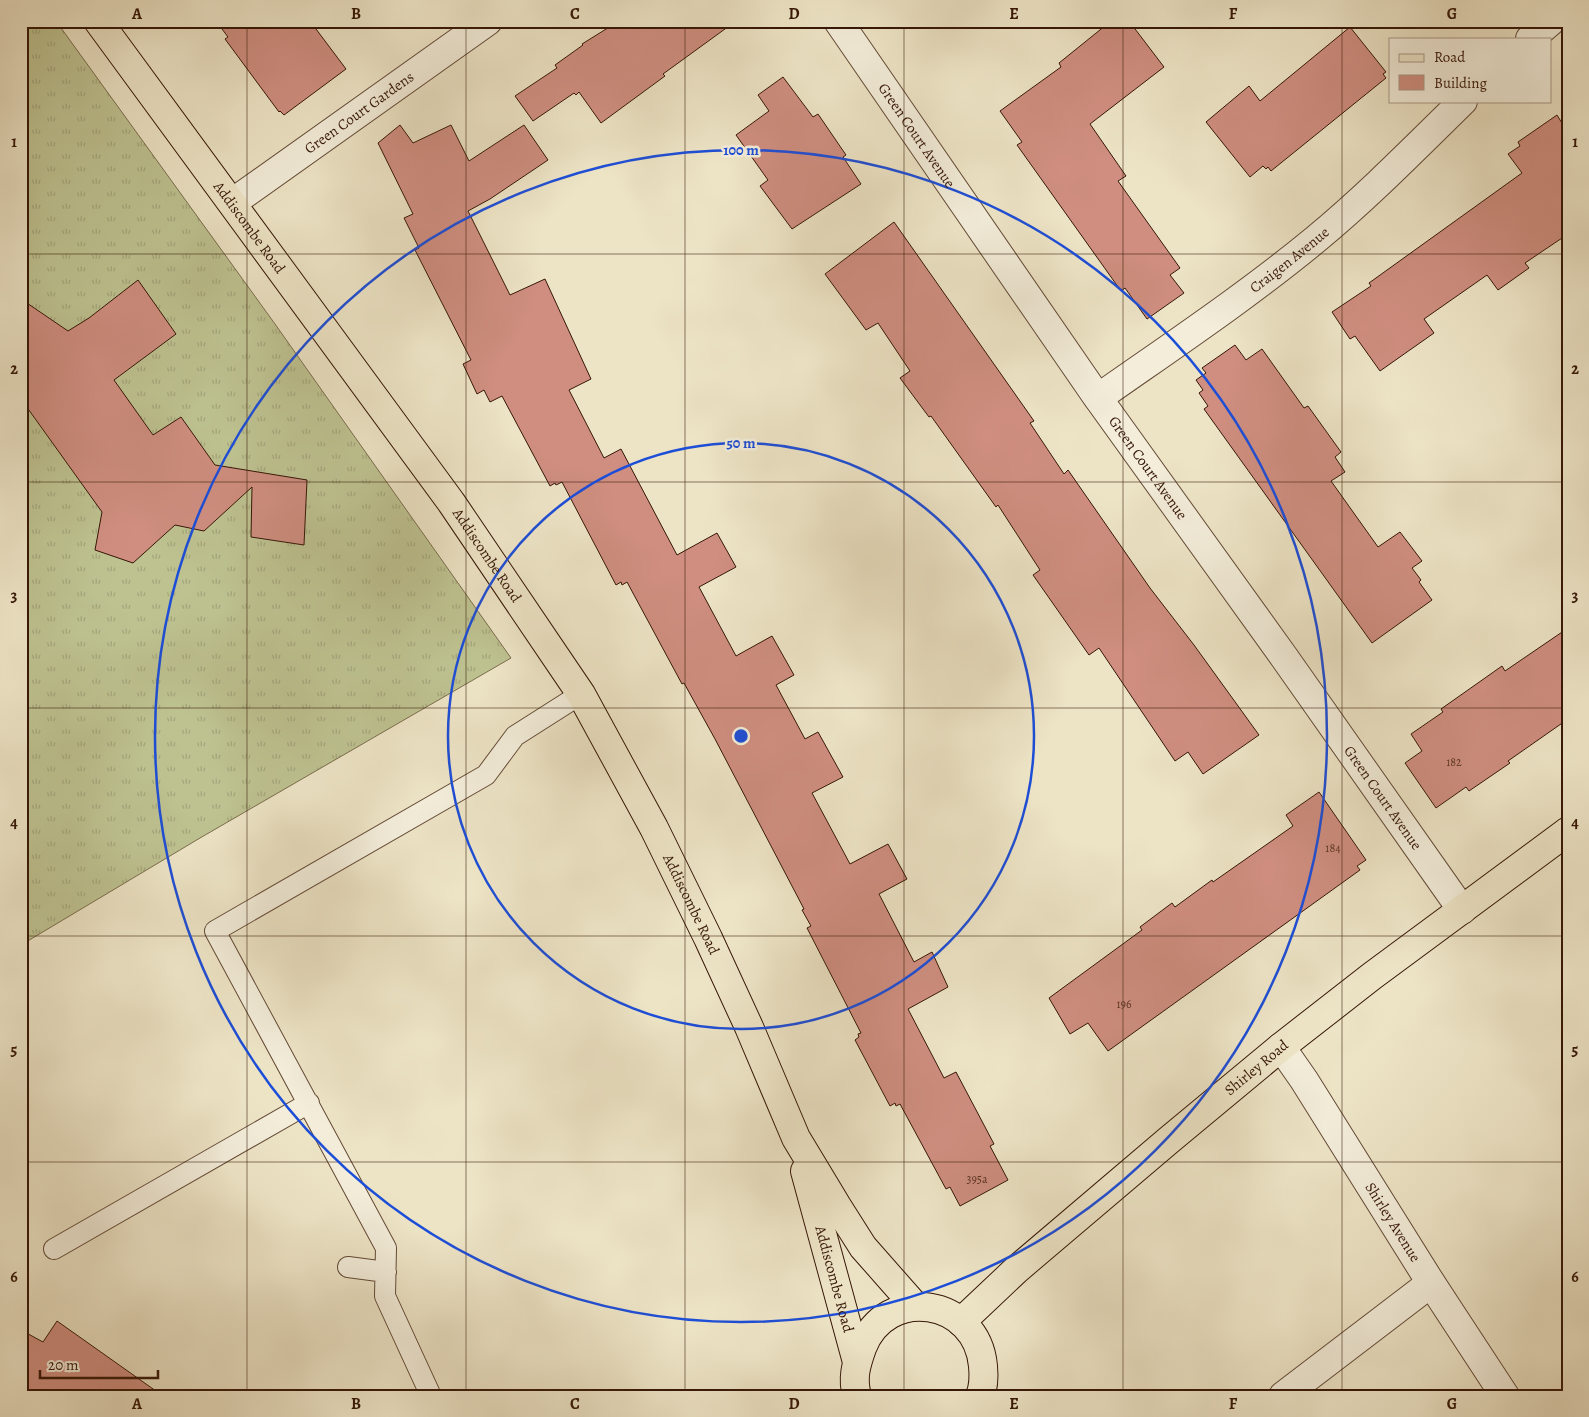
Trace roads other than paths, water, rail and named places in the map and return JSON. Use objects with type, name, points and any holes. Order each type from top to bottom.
[{"type":"main road","name":"Addiscombe Road","points":[[98,21],[451,502],[581,694],[654,828],[704,930],[749,1027],[796,1138],[836,1206],[864,1247],[915,1306]]},
{"type":"main road","name":"Shirley Road","points":[[961,1322],[1016,1270],[1280,1047],[1372,976],[1568,831]]},
{"type":"main road","name":"Addiscombe Road","points":[[796,1138],[857,1362]]},
{"type":"main road","points":[[857,1396],[854,1376],[866,1336],[882,1320],[898,1311],[915,1306],[929,1306],[944,1310],[961,1322],[974,1336],[982,1353],[984,1376],[980,1396]]},
{"type":"street","name":"Green Court Gardens","points":[[232,204],[488,21]]},
{"type":"street","name":"Green Court Avenue","points":[[838,21],[1098,398],[1295,672],[1462,910]]},
{"type":"street","points":[[1531,38],[1551,21]]},
{"type":"street","name":"Craigen Avenue","points":[[1098,398],[1275,272],[1314,241],[1362,199],[1462,102]]},
{"type":"street","name":"Shirley Avenue","points":[[1280,1047],[1304,1080],[1431,1284],[1504,1396]]},
{"type":"street","points":[[1283,1396],[1431,1284]]},
{"type":"lane","points":[[431,1396],[385,1296],[386,1248],[215,930],[486,775],[515,736],[581,694]]},
{"type":"lane","points":[[54,1249],[309,1103]]},
{"type":"lane","points":[[348,1267],[386,1272]]}]
